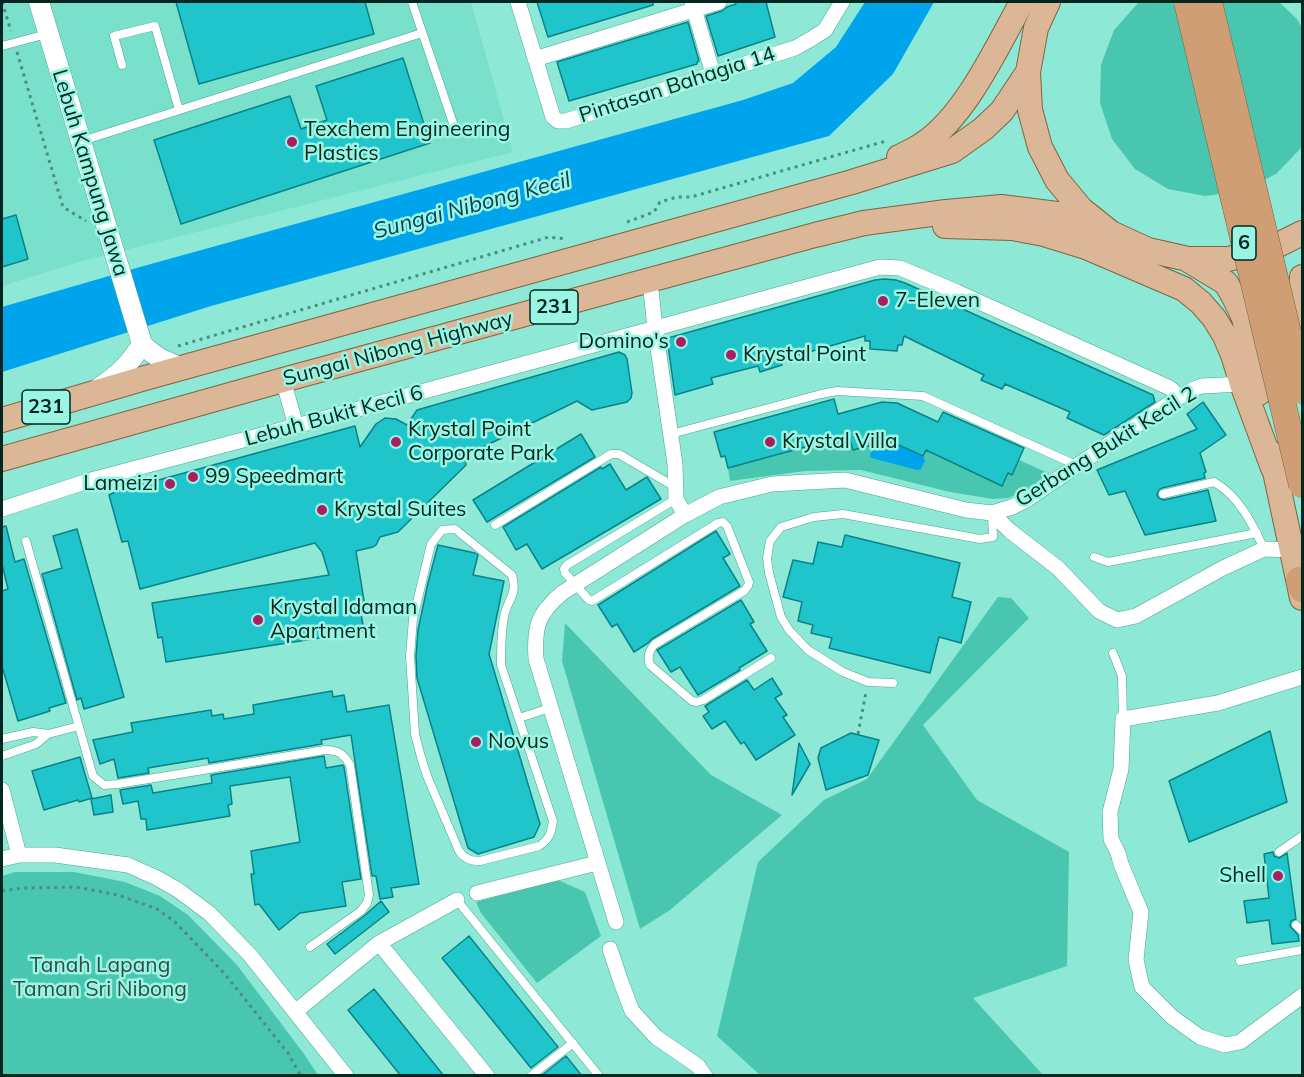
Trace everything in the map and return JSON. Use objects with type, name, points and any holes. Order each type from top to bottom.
[{"type":"highway","name":"6","points":[[1186,2],[1302,485]]},
{"type":"highway","name":"6","points":[[1209,2],[1302,391]]},
{"type":"main road","points":[[852,182],[924,144],[944,127],[960,109],[1022,2]]},
{"type":"main road","name":"6","points":[[1048,2],[1036,28],[1028,72],[1030,110],[1040,147],[1057,180],[1082,209],[1111,233],[1148,250],[1188,259],[1228,259],[1268,250],[1302,233]]},
{"type":"main road","name":"Sungai Nibong Highway","points":[[2,420],[852,182],[952,151],[984,129],[1002,111],[1028,72]]},
{"type":"main road","name":"Sungai Nibong Highway","points":[[2,459],[282,380],[864,223],[1001,207],[1057,214],[1111,233]]},
{"type":"main road","points":[[864,223],[1012,228],[1044,234],[1075,243],[1184,290],[1201,303],[1225,336],[1274,468]]},
{"type":"main road","name":"6","points":[[1188,259],[1226,283],[1244,318],[1301,589]]},
{"type":"main road","points":[[1302,277],[1299,309],[1302,337]]},
{"type":"street","name":"Lebuh Kampung Jawa","points":[[39,2],[141,339]]},
{"type":"street","points":[[519,2],[535,58],[693,5],[719,2]]},
{"type":"street","name":"Pintasan Bahagia 14","points":[[535,58],[553,117],[558,121],[566,121],[795,48],[825,30],[842,2]]},
{"type":"street","points":[[693,5],[713,74]]},
{"type":"street","name":"Lebuh Bukit Kecil 6","points":[[2,509],[91,480],[880,267],[900,268],[957,292],[1170,388],[1179,397]]},
{"type":"street","points":[[650,281],[661,327],[670,434],[676,471],[676,493],[685,515]]},
{"type":"street","points":[[91,394],[118,375],[130,362],[141,339],[152,354],[167,363],[184,368]]},
{"type":"street","points":[[282,380],[296,426]]},
{"type":"street","name":"Gerbang Bukit Kecil 2","points":[[616,922],[536,659],[535,639],[541,616],[548,604],[685,515],[719,497],[772,484],[845,480],[966,510],[992,513],[1026,500],[1179,397],[1196,388],[1242,384]]},
{"type":"street","points":[[992,513],[1010,531],[1058,568],[1099,610],[1117,620],[1136,616],[1223,568],[1264,549],[1292,550]]},
{"type":"street","points":[[1302,677],[1218,703],[1123,719],[1121,769],[1110,812],[1111,839],[1141,912],[1136,960],[1142,987],[1172,1017],[1200,1037],[1226,1045],[1240,1042],[1302,996]]},
{"type":"street","points":[[2,790],[19,855]]},
{"type":"street","points":[[2,859],[19,855],[55,855],[128,865],[178,890],[209,913],[250,955],[346,1076]]},
{"type":"street","points":[[477,893],[597,863]]},
{"type":"street","points":[[295,1012],[379,943],[457,900]]},
{"type":"street","points":[[379,943],[487,1076]]},
{"type":"street","points":[[610,949],[632,1011],[656,1037],[698,1066],[705,1076]]},
{"type":"lane","points":[[412,2],[454,126]]},
{"type":"lane","points":[[122,65],[114,36],[155,26],[178,110]]},
{"type":"lane","points":[[2,46],[48,33]]},
{"type":"lane","points":[[81,141],[423,33]]},
{"type":"lane","points":[[670,434],[821,394],[837,392],[923,396],[1076,465]]},
{"type":"lane","points":[[495,525],[610,454],[619,454],[676,493],[567,565],[564,569],[565,573],[589,600],[594,600],[723,522],[728,525],[749,582],[748,586],[744,591],[655,644],[648,660],[650,665],[692,701],[697,702],[771,658]]},
{"type":"lane","points":[[1163,494],[1214,482],[1228,491],[1238,503],[1264,549]]},
{"type":"lane","points":[[893,683],[868,682],[843,672],[808,650],[789,630],[782,617],[769,573],[767,558],[770,541],[781,527],[814,517],[843,514],[980,539],[993,537],[992,513]]},
{"type":"lane","points":[[454,529],[512,575],[514,593],[505,613],[501,640],[501,665],[519,718],[553,821],[551,831],[546,841],[539,846],[472,861],[465,858],[459,851],[428,776],[415,734],[410,656],[413,619],[431,544],[442,530],[454,529]]},
{"type":"lane","points":[[1094,557],[1108,562],[1257,533]]},
{"type":"lane","points":[[26,541],[93,776],[104,785],[325,750],[340,752],[345,756],[350,765],[369,895],[361,910],[310,947]]},
{"type":"lane","points":[[1113,653],[1122,676],[1123,719]]},
{"type":"lane","points":[[519,718],[550,708]]},
{"type":"lane","points":[[2,739],[33,732],[48,734],[79,726]]},
{"type":"lane","points":[[2,756],[36,744],[48,734]]},
{"type":"lane","points":[[1279,852],[1302,836]]},
{"type":"lane","points":[[457,900],[599,1076]]},
{"type":"lane","points":[[1240,961],[1302,950]]},
{"type":"lane","points":[[531,1076],[573,1043]]},
{"type":"path","points":[[2,2],[63,207],[109,234]]},
{"type":"path","points":[[624,223],[654,212],[660,202],[677,197],[691,197],[891,140]]},
{"type":"path","points":[[171,348],[549,237],[573,240]]},
{"type":"path","points":[[858,734],[868,682]]},
{"type":"path","points":[[2,891],[23,888],[76,887],[118,895],[157,909],[175,922],[224,973],[288,1053],[301,1076]]},
{"type":"shaded area","points":[[2,2],[471,2],[513,152],[82,261],[2,286]]},
{"type":"green space","points":[[1139,2],[1279,2],[1297,19],[1302,28],[1302,144],[1276,174],[1242,191],[1205,196],[1168,189],[1135,169],[1112,139],[1100,103],[1101,65],[1114,30]]},
{"type":"green space","points":[[840,420],[846,438],[892,442],[923,456],[928,446],[934,454],[1002,485],[1008,473],[1012,474],[1019,460],[1050,474],[1018,494],[1008,498],[993,499],[950,492],[861,470],[805,471],[730,481],[728,468],[837,438]]},
{"type":"green space","points":[[998,597],[1011,598],[1029,618],[923,725],[977,800],[1069,852],[1067,966],[973,998],[1043,1075],[760,1075],[717,1036],[758,862],[824,800],[867,779]]},
{"type":"green space","points":[[565,623],[711,775],[782,815],[670,910],[640,929],[562,661]]},
{"type":"green space","name":"Tanah Lapang Taman Sri Nibong","points":[[15,872],[74,872],[125,882],[160,896],[188,915],[237,965],[318,1075],[2,1075],[2,876]]},
{"type":"green space","points":[[558,880],[585,892],[601,936],[537,983],[481,913],[476,902]]},
{"type":"water","name":"Sungai Nibong Kecil","points":[[865,2],[934,2],[893,74],[829,136],[211,306],[2,372],[2,307],[743,100],[793,83],[836,47]]},
{"type":"water","points":[[896,444],[923,456],[925,461],[921,469],[917,470],[870,457],[873,450],[888,448]]},
{"type":"building","name":"Texchem Engineering Plastics","points":[[176,2],[365,2],[374,34],[199,84]]},
{"type":"building","points":[[537,2],[653,2],[653,5],[548,37]]},
{"type":"building","points":[[735,2],[766,2],[775,37],[718,56],[706,16],[722,11],[736,4]]},
{"type":"building","points":[[688,22],[699,61],[697,64],[569,101],[557,62]]},
{"type":"building","name":"Texchem Engineering Plastics","points":[[403,58],[430,143],[181,224],[154,140],[290,96],[301,129],[327,120],[316,86]]},
{"type":"building","points":[[16,215],[28,259],[2,267],[2,219]]},
{"type":"building","name":"Krystal Point","points":[[885,279],[905,283],[1153,395],[1155,402],[1104,435],[1067,418],[1070,412],[1005,384],[1002,389],[981,380],[984,375],[904,336],[902,345],[898,345],[897,351],[870,349],[870,341],[865,341],[865,336],[781,360],[782,365],[760,372],[758,366],[711,378],[713,384],[675,395],[668,338]]},
{"type":"building","points":[[619,352],[627,359],[632,393],[627,402],[592,410],[577,401],[479,449],[464,453],[466,465],[398,532],[380,537],[373,547],[356,551],[365,607],[360,608],[364,631],[166,662],[162,637],[158,638],[152,603],[329,575],[322,552],[315,543],[140,589],[128,541],[122,542],[109,495],[355,426],[360,447],[376,424],[385,418],[396,419],[407,425],[417,410]]},
{"type":"building","name":"Krystal Villa","points":[[834,399],[838,414],[882,402],[897,403],[938,422],[943,412],[1024,448],[1012,475],[1008,473],[1002,486],[926,450],[923,456],[892,442],[883,442],[853,450],[849,437],[845,438],[845,436],[728,468],[725,456],[721,457],[714,432]]},
{"type":"building","points":[[1203,402],[1226,435],[1200,453],[1206,472],[1204,473],[1205,478],[1162,488],[1157,495],[1164,500],[1208,490],[1216,521],[1145,535],[1125,491],[1109,495],[1097,470],[1197,429],[1187,414]]},
{"type":"building","points":[[581,434],[595,457],[487,522],[473,500]]},
{"type":"building","points":[[610,464],[626,490],[647,477],[661,499],[542,569],[527,544],[516,550],[503,527],[601,467],[602,469]]},
{"type":"building","points":[[6,526],[15,562],[24,559],[66,703],[49,708],[50,711],[18,721],[2,666],[2,591],[8,589],[2,564],[2,527]]},
{"type":"building","points":[[77,529],[124,697],[84,709],[81,698],[77,700],[42,574],[62,568],[53,536]]},
{"type":"building","points":[[716,531],[730,554],[723,558],[740,586],[634,652],[617,624],[612,627],[598,605]]},
{"type":"building","points":[[845,535],[960,563],[952,597],[971,602],[961,643],[939,637],[930,673],[829,648],[832,638],[811,633],[813,625],[798,621],[802,602],[783,597],[793,560],[813,564],[818,542],[842,547]]},
{"type":"building","name":"Novus","points":[[438,545],[475,553],[478,555],[473,575],[504,581],[489,654],[540,824],[534,837],[478,854],[468,848],[417,678],[418,630]]},
{"type":"building","points":[[741,600],[754,622],[750,624],[767,651],[698,695],[680,667],[671,672],[657,650]]},
{"type":"building","points":[[772,678],[782,694],[775,698],[787,715],[783,717],[795,735],[756,760],[744,742],[741,744],[725,721],[712,729],[703,716],[709,712],[705,706],[747,680],[754,690]]},
{"type":"building","points":[[332,691],[333,697],[344,695],[347,712],[389,705],[419,884],[391,888],[393,897],[380,899],[376,876],[372,876],[351,735],[321,740],[322,744],[209,763],[208,758],[148,768],[149,773],[118,778],[114,759],[100,764],[93,740],[133,732],[131,723],[211,710],[212,716],[223,714],[224,719],[254,714],[253,705]]},
{"type":"building","points":[[1270,731],[1287,802],[1189,842],[1169,781]]},
{"type":"building","points":[[851,733],[879,740],[868,775],[826,790],[818,758],[821,748]]},
{"type":"building","points":[[799,743],[810,764],[792,795]]},
{"type":"building","points":[[324,756],[326,768],[343,765],[344,767],[361,879],[342,882],[346,906],[300,913],[279,930],[259,904],[255,905],[251,851],[300,842],[290,777],[230,786],[232,804],[228,805],[230,816],[147,830],[146,819],[141,819],[138,801],[123,804],[120,790],[151,785],[153,793],[212,783],[211,775]]},
{"type":"building","points":[[80,757],[92,798],[44,810],[32,771]]},
{"type":"building","points":[[111,795],[113,812],[94,815],[91,799]]},
{"type":"building","name":"Shell","points":[[1273,852],[1274,856],[1279,858],[1287,853],[1296,919],[1291,921],[1290,926],[1298,935],[1299,941],[1272,944],[1269,920],[1247,923],[1244,901],[1269,898],[1264,854]]},
{"type":"building","points":[[381,901],[389,912],[335,954],[327,944]]},
{"type":"building","points":[[469,936],[558,1047],[531,1068],[442,958]]},
{"type":"building","points":[[374,989],[444,1076],[401,1076],[348,1010]]},
{"type":"building","points":[[566,1056],[582,1076],[541,1076]]},
{"type":"place","name":"Texchem Engineering Plastics","points":[[292,142]]},
{"type":"place","name":"7-Eleven","points":[[883,301]]},
{"type":"place","name":"Domino's","points":[[681,342]]},
{"type":"place","name":"Krystal Point","points":[[731,355]]},
{"type":"place","name":"Krystal Point Corporate Park","points":[[396,442]]},
{"type":"place","name":"Krystal Villa","points":[[770,442]]},
{"type":"place","name":"99 Speedmart","points":[[193,477]]},
{"type":"place","name":"Lameizi","points":[[170,484]]},
{"type":"place","name":"Krystal Suites","points":[[322,510]]},
{"type":"place","name":"Krystal Idaman Apartment","points":[[258,620]]},
{"type":"place","name":"Novus","points":[[476,742]]},
{"type":"place","name":"Shell","points":[[1278,876]]}]
